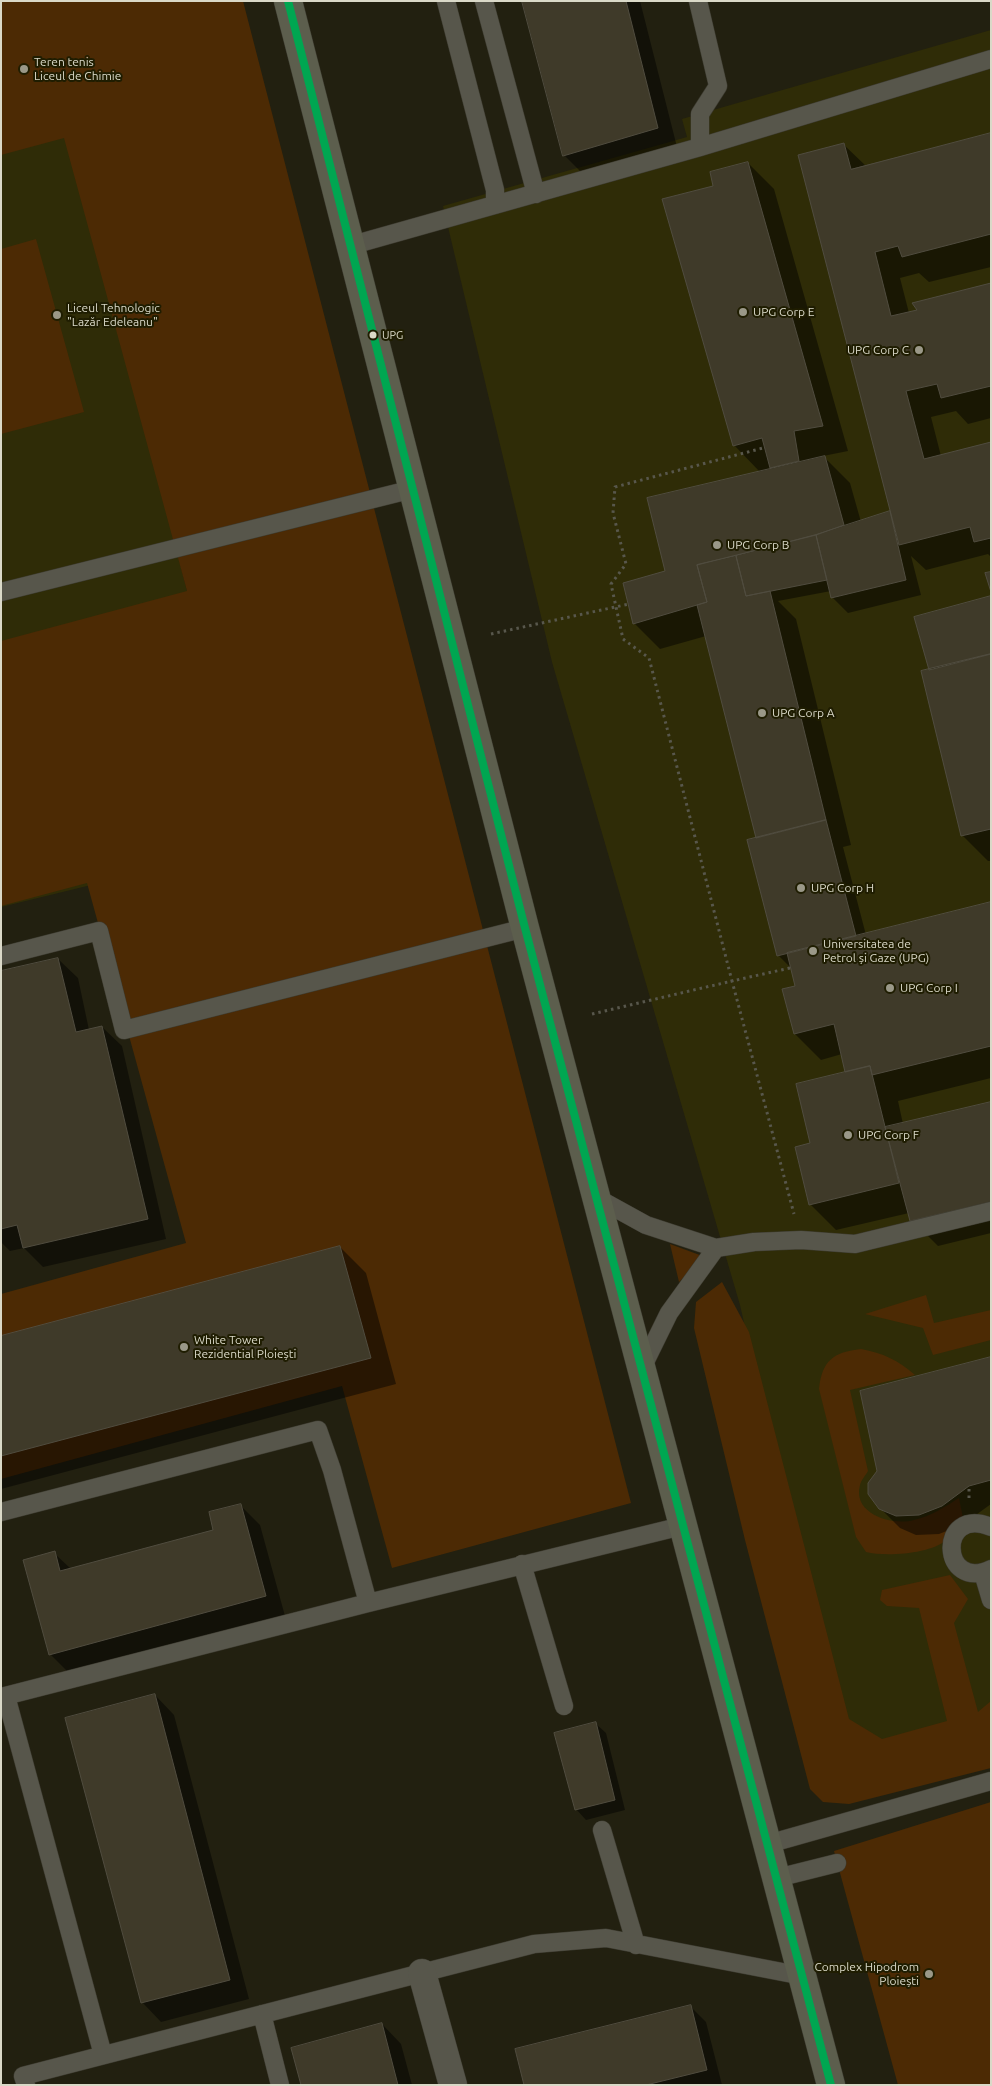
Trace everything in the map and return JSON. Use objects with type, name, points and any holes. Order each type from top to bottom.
[{"type":"main road","points":[[288,1],[349,246],[525,928],[682,1526],[804,1976],[831,2085]]},
{"type":"street","points":[[422,1973],[453,2085]]},
{"type":"lane","points":[[446,1],[495,190],[495,205]]},
{"type":"lane","points":[[484,1],[536,194]]},
{"type":"lane","points":[[698,1],[718,86],[700,114],[700,147]]},
{"type":"lane","points":[[349,246],[700,147],[991,58]]},
{"type":"lane","points":[[1,592],[413,489]]},
{"type":"lane","points":[[1,956],[99,931],[124,1030],[525,928]]},
{"type":"lane","points":[[597,1198],[646,1226],[716,1248],[754,1242],[801,1240],[855,1244],[991,1211]]},
{"type":"lane","points":[[642,1368],[669,1313],[716,1248]]},
{"type":"lane","points":[[1,1512],[318,1430],[332,1470],[368,1603]]},
{"type":"lane","points":[[991,1527],[981,1523],[969,1524],[958,1530],[951,1540],[950,1552],[956,1565],[968,1573],[987,1571],[991,1600]]},
{"type":"lane","points":[[103,2055],[4,1697],[522,1564],[682,1526]]},
{"type":"lane","points":[[522,1564],[564,1706]]},
{"type":"lane","points":[[768,1844],[991,1781]]},
{"type":"lane","points":[[602,1830],[636,1945]]},
{"type":"lane","points":[[777,1878],[837,1863]]},
{"type":"lane","points":[[26,2085],[24,2076],[534,1944],[606,1938],[804,1976]]},
{"type":"lane","points":[[262,2014],[280,2085]]},
{"type":"path","points":[[763,448],[616,487],[613,513],[626,564],[611,584],[623,639],[649,658],[796,1220]]},
{"type":"path","points":[[491,634],[629,604]]},
{"type":"path","points":[[592,1014],[790,968]]},
{"type":"shaded area","points":[[1,1],[29,1],[176,547],[251,846],[1,907]]},
{"type":"shaded area","points":[[1,1],[243,1],[631,1503],[392,1568],[342,1386],[1,1479],[1,1294],[186,1243],[87,883],[1,906],[1,641],[187,591],[64,138],[1,155]]},
{"type":"shaded area","name":"Universitatea de Petrol și Gaze (UPG)","points":[[991,30],[991,1722],[844,1756],[740,1305],[552,662],[443,206],[687,137],[682,119]]},
{"type":"shaded area","points":[[36,239],[84,412],[1,434],[1,249]]},
{"type":"shaded area","points":[[670,1244],[705,1257],[679,1282]]},
{"type":"shaded area","points":[[722,1282],[749,1332],[849,1719],[882,1739],[947,1721],[919,1608],[887,1606],[880,1600],[882,1590],[950,1575],[968,1599],[954,1623],[978,1712],[991,1701],[991,1768],[849,1804],[823,1802],[810,1789],[745,1540],[694,1328],[696,1302]]},
{"type":"shaded area","points":[[926,1295],[934,1323],[991,1310],[991,1340],[933,1355],[923,1328],[865,1314]]},
{"type":"shaded area","points":[[861,1349],[890,1358],[915,1375],[850,1390],[868,1471],[860,1485],[859,1495],[862,1504],[876,1516],[895,1521],[905,1521],[932,1514],[959,1498],[963,1518],[946,1540],[939,1545],[908,1553],[884,1554],[866,1552],[856,1537],[819,1389],[823,1371],[831,1360],[851,1350]]},
{"type":"shaded area","name":"Complex Hipodrom Ploiești","points":[[991,1802],[991,2085],[898,2085],[834,1851]]},
{"type":"building","points":[[522,1],[626,1],[658,128],[563,156]]},
{"type":"building","name":"UPG Corp C","points":[[991,133],[991,234],[902,257],[898,246],[875,252],[891,316],[917,310],[912,303],[991,283],[991,386],[941,398],[937,384],[906,391],[924,459],[991,442],[991,538],[974,542],[970,527],[899,545],[798,155],[844,143],[851,169]]},
{"type":"building","name":"UPG Corp E","points":[[748,162],[823,426],[794,431],[799,461],[770,468],[762,438],[733,446],[662,199],[713,186],[710,172]]},
{"type":"building","name":"UPG Corp B","points":[[825,456],[844,525],[816,535],[697,565],[707,602],[633,624],[623,583],[665,571],[647,498]]},
{"type":"building","points":[[890,511],[906,580],[831,598],[816,535]]},
{"type":"building","points":[[816,535],[827,580],[746,596],[736,556]]},
{"type":"building","name":"UPG Corp A","points":[[736,556],[746,596],[770,591],[826,820],[756,838],[697,605],[707,602],[697,565]]},
{"type":"building","points":[[991,572],[991,592],[985,573]]},
{"type":"building","points":[[991,596],[991,654],[929,670],[914,617]]},
{"type":"building","points":[[991,654],[991,829],[961,836],[921,671]]},
{"type":"building","name":"UPG Corp H","points":[[826,820],[856,936],[777,956],[747,840]]},
{"type":"building","name":"UPG Corp I","points":[[991,902],[991,1046],[872,1075],[870,1066],[845,1072],[834,1024],[794,1034],[782,989],[795,986],[787,953]]},
{"type":"building","points":[[58,958],[76,1032],[102,1026],[148,1219],[23,1248],[17,1225],[1,1229],[1,971]]},
{"type":"building","name":"UPG Corp F","points":[[870,1066],[899,1183],[809,1205],[795,1147],[810,1143],[796,1084]]},
{"type":"building","points":[[991,1102],[991,1202],[910,1221],[885,1127]]},
{"type":"building","name":"White Tower Rezidential Ploiești","points":[[340,1246],[371,1358],[1,1456],[1,1336]]},
{"type":"building","points":[[991,1357],[991,1480],[969,1486],[942,1506],[919,1515],[896,1516],[879,1509],[868,1494],[868,1483],[877,1471],[860,1391]]},
{"type":"building","points":[[241,1504],[266,1596],[49,1655],[23,1560],[55,1551],[60,1571],[213,1530],[209,1512]]},
{"type":"building","points":[[155,1694],[230,1980],[141,2003],[65,1718]]},
{"type":"building","points":[[596,1722],[615,1800],[575,1810],[554,1733]]},
{"type":"building","points":[[691,2005],[707,2070],[646,2085],[524,2085],[515,2049]]},
{"type":"building","points":[[382,2023],[398,2085],[301,2085],[291,2048]]},
{"type":"transit line","points":[[288,1],[525,928],[831,2085]]},
{"type":"place","name":"Teren tenis Liceul de Chimie","points":[[24,69]]},
{"type":"place","name":"UPG Corp E","points":[[743,312]]},
{"type":"place","name":"Liceul Tehnologic \"Lazăr Edeleanu\"","points":[[57,315]]},
{"type":"place","name":"UPG","points":[[373,335]]},
{"type":"place","name":"UPG Corp C","points":[[919,350]]},
{"type":"place","name":"UPG Corp B","points":[[717,545]]},
{"type":"place","name":"UPG Corp A","points":[[762,713]]},
{"type":"place","name":"UPG Corp H","points":[[801,888]]},
{"type":"place","name":"Universitatea de Petrol și Gaze (UPG)","points":[[813,951]]},
{"type":"place","name":"UPG Corp I","points":[[890,988]]},
{"type":"place","name":"UPG Corp F","points":[[848,1135]]},
{"type":"place","name":"White Tower Rezidential Ploiești","points":[[184,1347]]},
{"type":"place","name":"Complex Hipodrom Ploiești","points":[[929,1974]]}]
